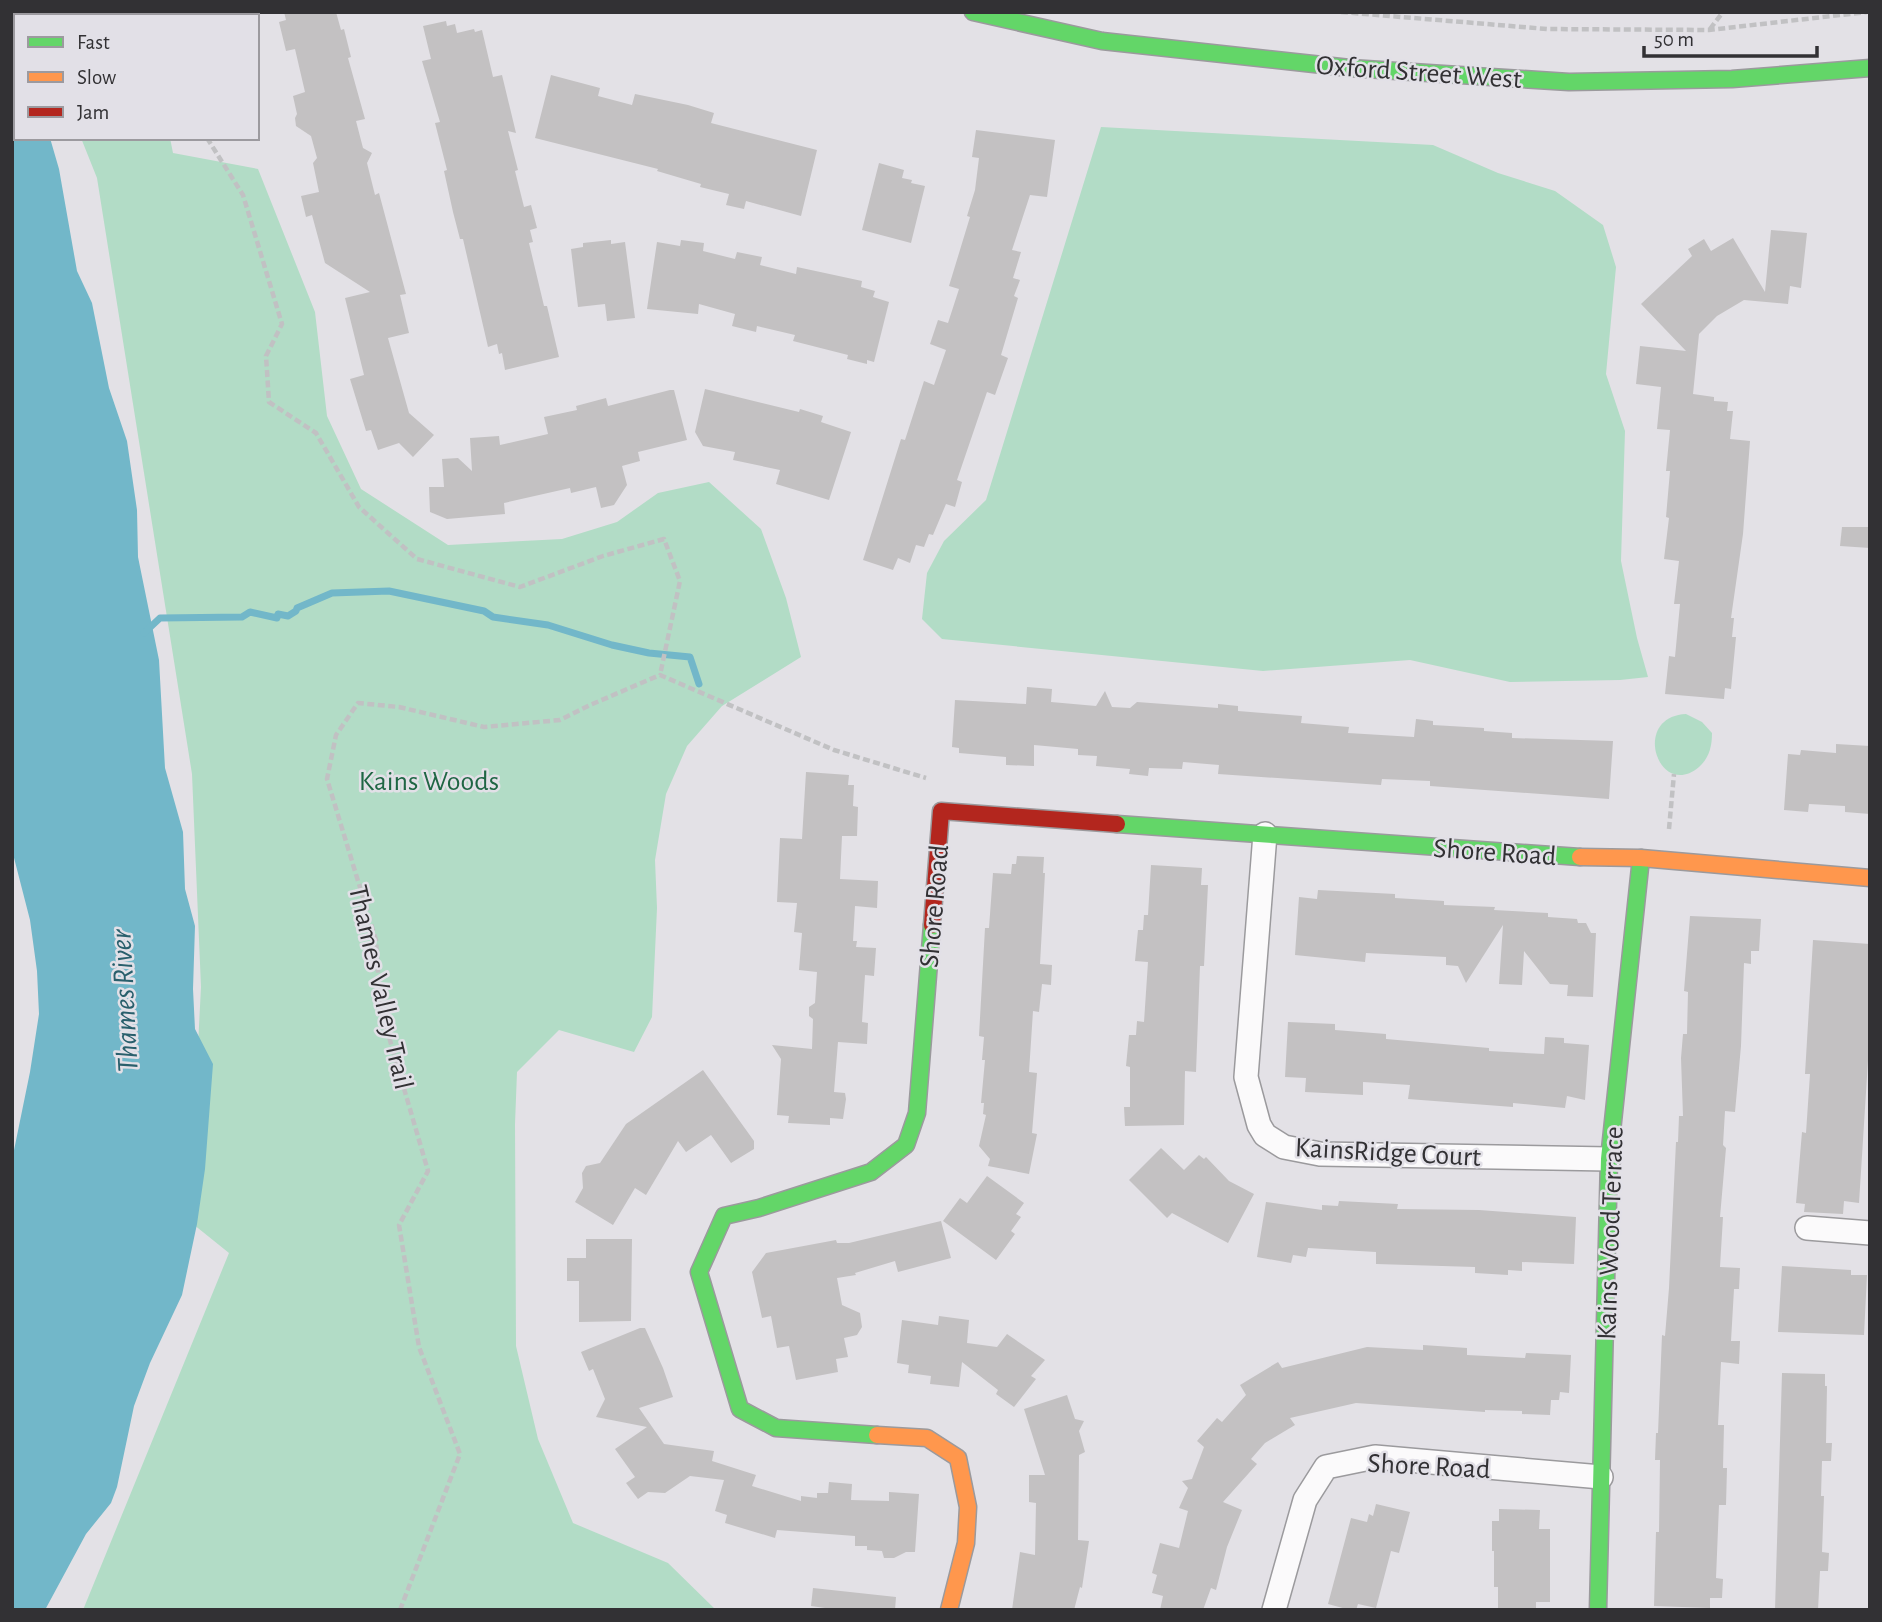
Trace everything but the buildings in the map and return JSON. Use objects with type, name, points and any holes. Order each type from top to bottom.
[{"type":"street","name":"Oxford Street West","points":[[973,12],[1102,41],[1350,68],[1569,82],[1732,79],[1870,68]]},
{"type":"street","name":"Shore Road","points":[[949,1610],[966,1543],[968,1507],[958,1458],[926,1438],[776,1428],[740,1409],[699,1272],[724,1216],[759,1208],[871,1171],[906,1144],[917,1113],[941,811],[1578,857],[1641,858],[1870,878]]},
{"type":"street","name":"KainsRidge Court","points":[[1265,834],[1246,1077],[1259,1125],[1265,1135],[1284,1147],[1321,1154],[1609,1159]]},
{"type":"street","name":"Kains Wood Terrace","points":[[1598,1610],[1609,1159],[1641,858]]},
{"type":"street","points":[[1807,1228],[1870,1233]]},
{"type":"street","name":"Shore Road","points":[[1274,1610],[1305,1500],[1326,1467],[1375,1457],[1601,1477]]},
{"type":"path","points":[[1341,12],[1547,29],[1709,30],[1867,12]]},
{"type":"path","points":[[1709,30],[1723,12]]},
{"type":"path","points":[[208,140],[243,195],[282,324],[266,356],[269,402],[316,433],[359,507],[417,559],[520,587],[603,556],[664,539],[680,581],[660,676],[834,750],[926,778]]},
{"type":"path","name":"Thames Valley Trail","points":[[400,1610],[460,1454],[419,1348],[399,1225],[429,1171],[380,1006],[376,940],[327,779],[336,735],[358,703],[399,707],[484,727],[560,720],[660,676]]},
{"type":"path","points":[[1669,829],[1674,774]]},
{"type":"green space","points":[[34,12],[143,14],[34,14]]},
{"type":"green space","points":[[1101,127],[1433,145],[1498,173],[1555,191],[1603,225],[1616,267],[1606,374],[1625,431],[1621,561],[1648,677],[1510,682],[1410,660],[1263,671],[942,639],[922,619],[927,573],[944,541],[986,500]]},
{"type":"green space","name":"Kains Woods","points":[[82,140],[170,140],[173,153],[258,169],[315,312],[327,416],[361,489],[448,545],[562,539],[617,522],[658,493],[709,482],[761,529],[786,598],[801,657],[722,706],[687,746],[666,794],[655,860],[657,908],[652,1017],[634,1052],[559,1030],[517,1072],[516,1346],[538,1439],[573,1523],[668,1563],[716,1610],[83,1610],[229,1253],[183,1216],[191,1183],[201,987],[192,774],[97,178]]},
{"type":"green space","points":[[1686,714],[1702,722],[1712,733],[1708,756],[1699,767],[1685,775],[1672,773],[1663,766],[1656,754],[1655,741],[1659,728],[1669,719]]},
{"type":"water","name":"Thames River","points":[[12,31],[14,140],[51,140],[59,169],[77,271],[92,303],[109,388],[127,441],[137,510],[138,557],[159,660],[165,768],[183,832],[185,889],[195,926],[195,1029],[213,1064],[205,1169],[182,1295],[150,1363],[134,1406],[117,1487],[111,1503],[86,1534],[45,1610],[12,1610],[12,1160],[39,1014],[37,971],[30,920],[12,850]]},
{"type":"waterway","points":[[144,633],[160,618],[242,617],[250,612],[277,618],[278,614],[288,616],[297,608],[332,593],[389,591],[484,611],[493,617],[548,625],[612,645],[649,653],[690,657],[699,684]]},
{"type":"traffic: fast","points":[[973,12],[1102,41],[1350,68],[1569,82],[1732,79],[1870,68]]},
{"type":"traffic: fast","points":[[1117,824],[1580,857]]},
{"type":"traffic: fast","points":[[1598,1610],[1609,1159],[1641,858]]},
{"type":"traffic: fast","points":[[877,1435],[776,1428],[740,1409],[699,1272],[724,1216],[759,1208],[871,1172],[906,1145],[917,1113],[932,925]]},
{"type":"traffic: slow","points":[[1580,857],[1641,858],[1870,878]]},
{"type":"traffic: slow","points":[[877,1435],[927,1438],[958,1458],[968,1507],[966,1543],[949,1610]]},
{"type":"traffic: jam","points":[[932,925],[941,811],[1117,824]]}]
